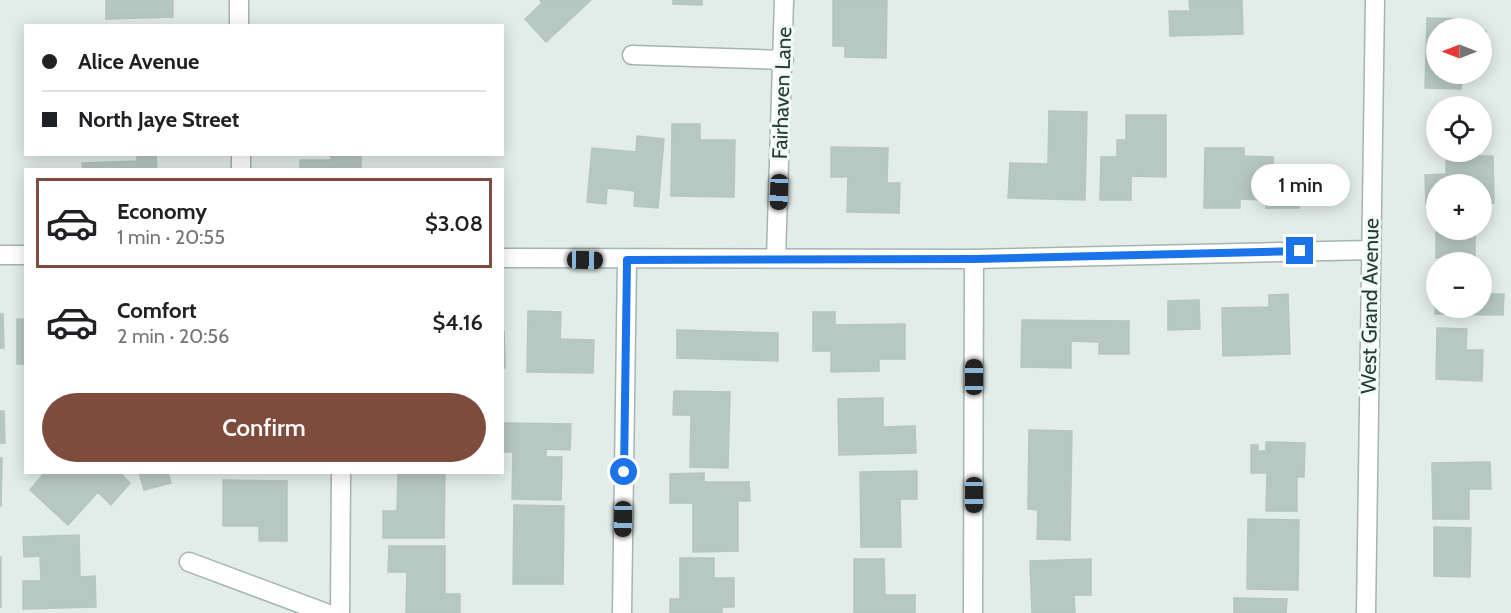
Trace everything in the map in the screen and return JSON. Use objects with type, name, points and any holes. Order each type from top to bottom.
[{"type":"street","points":[[239,0],[239,24]]},
{"type":"street","name":"Fairhaven Lane","points":[[776,258],[784,60],[784,0]]},
{"type":"street","name":"West Grand Avenue","points":[[1366,613],[1370,250],[1376,0]]},
{"type":"street","points":[[632,55],[784,60]]},
{"type":"street","points":[[504,258],[974,259],[1370,250]]},
{"type":"street","points":[[0,255],[24,255]]},
{"type":"street","points":[[973,613],[974,259]]},
{"type":"street","points":[[622,613],[627,260]]},
{"type":"street","points":[[340,613],[341,474]]},
{"type":"street","points":[[189,562],[326,613]]},
{"type":"building","points":[[106,0],[173,0],[173,17],[106,19]]},
{"type":"building","points":[[540,0],[591,0],[546,42],[525,19],[542,3]]},
{"type":"building","points":[[673,0],[702,0],[702,5],[673,4]]},
{"type":"building","points":[[833,0],[887,0],[886,58],[845,57],[845,46],[833,46]]},
{"type":"building","points":[[1189,0],[1242,0],[1243,34],[1170,36],[1169,11],[1190,11]]},
{"type":"building","points":[[1426,53],[1426,84],[1461,84],[1461,89],[1425,88]]},
{"type":"building","points":[[1049,111],[1087,112],[1085,200],[1008,198],[1010,163],[1048,164]]},
{"type":"building","points":[[1126,115],[1166,115],[1166,177],[1131,176],[1131,200],[1100,200],[1101,157],[1117,157],[1117,140],[1126,140]]},
{"type":"building","points":[[672,124],[700,124],[700,140],[735,140],[734,197],[671,196]]},
{"type":"building","points":[[637,136],[664,139],[658,208],[634,206],[635,191],[607,188],[606,204],[587,202],[592,148],[636,152]]},
{"type":"building","points":[[831,147],[888,148],[887,183],[900,183],[899,213],[847,212],[848,177],[831,177]]},
{"type":"building","points":[[1205,148],[1244,148],[1244,156],[1273,157],[1273,176],[1300,177],[1299,208],[1266,208],[1266,200],[1240,199],[1240,208],[1204,208]]},
{"type":"building","points":[[137,156],[156,156],[157,168],[83,168],[82,163],[137,161]]},
{"type":"building","points":[[331,156],[361,156],[361,168],[300,168],[300,160],[331,160]]},
{"type":"building","points":[[1493,156],[1494,203],[1492,203],[1492,174],[1446,174],[1446,162],[1492,162]]},
{"type":"building","points":[[1436,240],[1475,240],[1475,252],[1436,252]]},
{"type":"building","points":[[1288,294],[1290,354],[1223,356],[1222,308],[1269,307],[1269,295]]},
{"type":"building","points":[[1492,294],[1504,294],[1503,315],[1492,315]]},
{"type":"building","points":[[1199,300],[1200,329],[1168,330],[1168,301]]},
{"type":"building","points":[[528,311],[561,312],[560,339],[594,340],[593,373],[527,372]]},
{"type":"building","points":[[813,312],[835,312],[835,325],[905,324],[905,359],[879,359],[879,371],[831,372],[831,351],[813,351]]},
{"type":"building","points":[[0,314],[3,314],[4,348],[0,348]]},
{"type":"building","points":[[17,319],[24,319],[24,364],[17,364]]},
{"type":"building","points":[[1022,320],[1129,321],[1129,354],[1099,354],[1099,342],[1071,341],[1071,368],[1021,367]]},
{"type":"building","points":[[1437,328],[1467,329],[1466,350],[1483,350],[1482,381],[1436,379]]},
{"type":"building","points":[[677,330],[778,333],[778,361],[677,358]]},
{"type":"building","points":[[674,391],[730,392],[728,468],[690,467],[691,415],[673,415]]},
{"type":"building","points":[[883,398],[883,427],[915,426],[916,453],[839,455],[838,399]]},
{"type":"building","points":[[0,411],[4,411],[5,443],[0,443]]},
{"type":"building","points":[[504,423],[571,424],[570,450],[546,449],[546,457],[562,457],[561,500],[512,499],[513,452],[504,452]]},
{"type":"building","points":[[1029,430],[1072,431],[1070,540],[1037,539],[1038,510],[1028,509]]},
{"type":"building","points":[[1266,442],[1305,443],[1304,477],[1297,477],[1297,511],[1266,511],[1267,473],[1251,473],[1251,445],[1258,445],[1258,451],[1266,451]]},
{"type":"building","points":[[0,458],[2,458],[1,506],[0,506]]},
{"type":"building","points":[[1490,462],[1491,489],[1469,489],[1469,519],[1433,519],[1432,463]]},
{"type":"building","points":[[917,471],[917,499],[900,499],[901,547],[861,547],[860,472]]},
{"type":"building","points":[[704,473],[704,482],[749,482],[750,501],[738,501],[738,551],[693,552],[693,503],[670,503],[670,474]]},
{"type":"building","points":[[43,474],[121,474],[130,483],[111,505],[98,492],[68,525],[30,490]]},
{"type":"building","points":[[140,474],[169,474],[171,483],[144,490]]},
{"type":"building","points":[[398,474],[445,474],[444,538],[383,538],[383,511],[397,511]]},
{"type":"building","points":[[223,480],[287,481],[287,541],[259,541],[259,526],[223,526]]},
{"type":"building","points":[[514,505],[564,506],[563,584],[513,584]]},
{"type":"building","points":[[1248,519],[1299,520],[1298,590],[1247,589]]},
{"type":"building","points":[[1434,527],[1471,528],[1470,577],[1434,576]]},
{"type":"building","points":[[79,535],[80,577],[95,576],[96,607],[23,609],[23,581],[41,581],[40,556],[24,557],[23,537]]},
{"type":"building","points":[[389,546],[445,546],[445,594],[460,594],[460,613],[406,613],[407,572],[388,572]]},
{"type":"building","points":[[0,557],[1,607],[0,607]]},
{"type":"building","points":[[680,558],[714,558],[714,578],[734,578],[734,607],[722,607],[722,613],[670,613],[670,599],[680,599]]},
{"type":"building","points":[[854,559],[884,559],[885,595],[915,595],[915,613],[854,613]]},
{"type":"building","points":[[1091,559],[1091,595],[1074,595],[1075,613],[1032,613],[1030,561]]},
{"type":"building","points":[[1234,598],[1287,599],[1286,613],[1234,613]]},
{"type":"route","points":[[624,472],[627,260],[974,259],[1300,251]]}]
